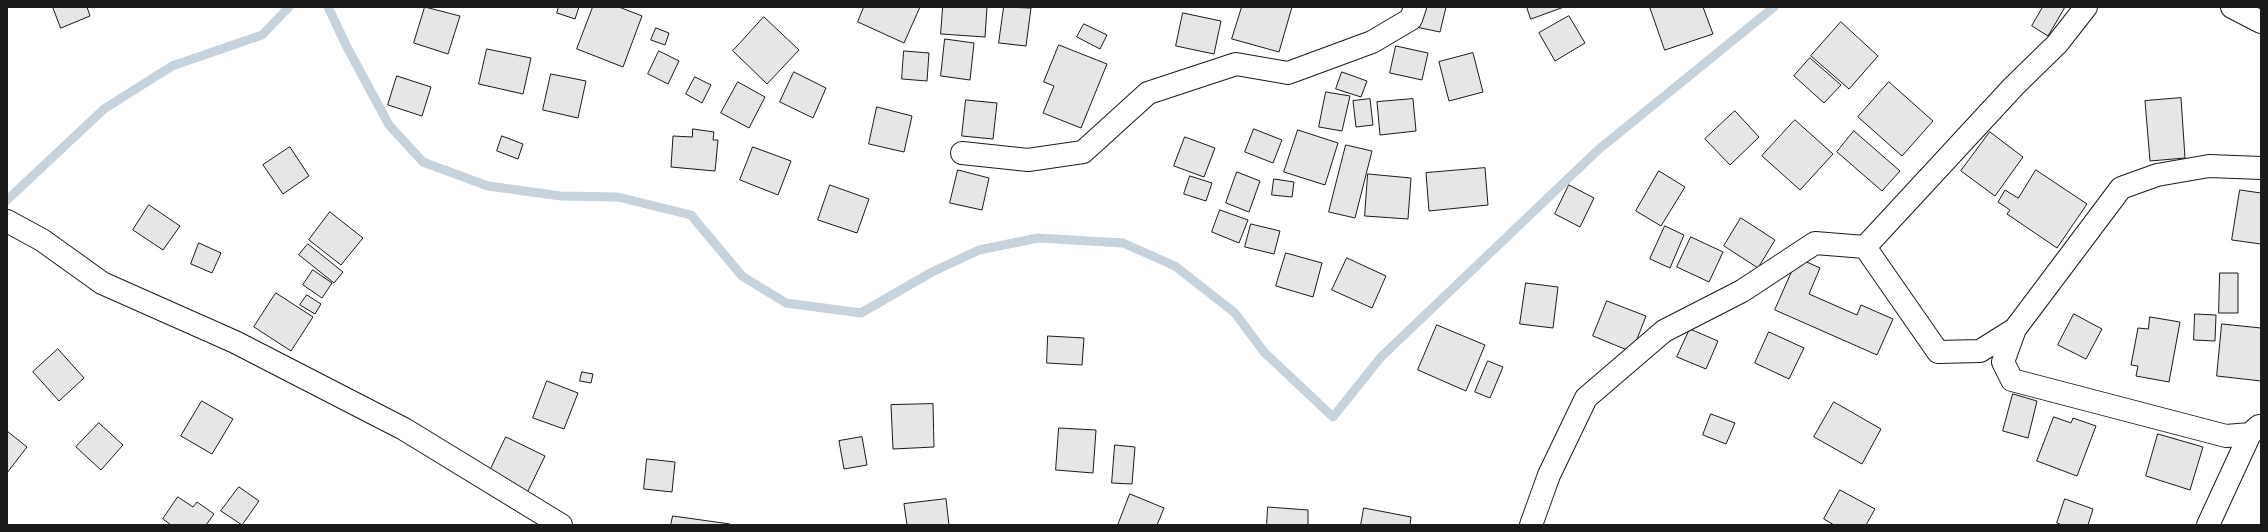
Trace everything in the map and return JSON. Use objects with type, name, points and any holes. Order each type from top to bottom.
[{"type":"street","points":[[962,153],[1028,160],[1083,152],[1148,93],[1236,64],[1288,73],[1372,42],[1411,19],[1415,7]]},
{"type":"street","points":[[1865,246],[2014,86],[2057,44],[2086,7]]},
{"type":"street","points":[[2232,7],[2261,22]]},
{"type":"street","points":[[2256,429],[2226,436],[2012,380],[2002,362],[2015,329],[2121,188],[2156,175],[2209,166],[2261,168]]},
{"type":"street","points":[[7,220],[42,240],[102,283],[235,342],[404,429],[561,525]]},
{"type":"street","points":[[1531,525],[1549,475],[1586,398],[1664,331],[1742,291],[1815,243],[1865,246]]},
{"type":"street","points":[[1865,246],[1938,352],[1980,351],[2015,329]]},
{"type":"street","points":[[2208,525],[2256,429]]},
{"type":"building","points":[[53,7],[87,7],[90,16],[61,28]]},
{"type":"building","points":[[425,7],[460,16],[448,54],[414,43]]},
{"type":"building","points":[[559,7],[579,7],[575,19],[557,13]]},
{"type":"building","points":[[593,7],[619,7],[642,16],[623,67],[577,49]]},
{"type":"building","points":[[864,7],[920,7],[904,43],[858,22]]},
{"type":"building","points":[[943,7],[987,7],[985,37],[941,34]]},
{"type":"building","points":[[1004,7],[1031,8],[1026,46],[999,43]]},
{"type":"building","points":[[1242,7],[1292,7],[1279,52],[1232,39]]},
{"type":"building","points":[[1421,7],[1446,7],[1440,32],[1416,27]]},
{"type":"building","points":[[1527,7],[1564,7],[1531,19]]},
{"type":"building","points":[[1650,7],[1703,7],[1713,34],[1665,50]]},
{"type":"building","points":[[2043,7],[2065,7],[2048,36],[2032,26]]},
{"type":"building","points":[[1183,13],[1221,21],[1214,54],[1176,46]]},
{"type":"building","points":[[1569,16],[1585,43],[1555,61],[1539,33]]},
{"type":"building","points":[[764,17],[799,50],[767,84],[733,51]]},
{"type":"building","points":[[1841,22],[1878,56],[1849,89],[1811,56]]},
{"type":"building","points":[[1084,24],[1107,35],[1100,49],[1077,37]]},
{"type":"building","points":[[656,28],[669,33],[665,45],[651,40]]},
{"type":"building","points":[[945,39],[974,43],[970,80],[941,76]]},
{"type":"building","points":[[1059,45],[1107,64],[1081,128],[1043,113],[1054,86],[1044,82]]},
{"type":"building","points":[[1396,46],[1428,53],[1422,80],[1390,73]]},
{"type":"building","points":[[487,49],[531,58],[523,94],[479,84]]},
{"type":"building","points":[[659,51],[679,61],[668,84],[648,74]]},
{"type":"building","points":[[904,51],[929,53],[927,81],[902,79]]},
{"type":"building","points":[[1473,53],[1483,92],[1449,101],[1439,62]]},
{"type":"building","points":[[1810,58],[1841,85],[1824,103],[1794,76]]},
{"type":"building","points":[[794,72],[826,88],[813,118],[780,102]]},
{"type":"building","points":[[1342,72],[1367,81],[1361,97],[1336,89]]},
{"type":"building","points":[[551,74],[586,81],[578,118],[543,110]]},
{"type":"building","points":[[397,76],[431,87],[422,116],[388,105]]},
{"type":"building","points":[[695,77],[711,85],[702,103],[686,94]]},
{"type":"building","points":[[738,82],[765,97],[749,128],[721,113]]},
{"type":"building","points":[[1889,82],[1933,121],[1902,156],[1858,117]]},
{"type":"building","points":[[1326,92],[1350,96],[1342,131],[1319,127]]},
{"type":"building","points":[[2181,98],[2185,158],[2150,161],[2145,101]]},
{"type":"building","points":[[1370,99],[1373,125],[1356,127],[1353,101]]},
{"type":"building","points":[[1413,99],[1416,131],[1380,135],[1377,102]]},
{"type":"building","points":[[966,100],[997,103],[993,139],[962,136]]},
{"type":"building","points":[[877,107],[912,116],[904,152],[869,144]]},
{"type":"building","points":[[1735,111],[1759,137],[1730,165],[1705,139]]},
{"type":"building","points":[[1795,120],[1833,154],[1800,190],[1762,156]]},
{"type":"building","points":[[693,129],[714,132],[713,140],[718,140],[715,171],[671,167],[673,136],[692,137]]},
{"type":"building","points":[[1254,129],[1282,140],[1273,163],[1245,152]]},
{"type":"building","points":[[1298,130],[1338,143],[1325,185],[1284,172]]},
{"type":"building","points":[[1854,131],[1900,171],[1882,191],[1837,152]]},
{"type":"building","points":[[1990,132],[2023,157],[1995,196],[1961,171]]},
{"type":"building","points":[[502,136],[523,144],[518,159],[497,151]]},
{"type":"building","points":[[1185,137],[1215,148],[1204,177],[1174,166]]},
{"type":"building","points":[[1346,145],[1372,151],[1355,218],[1329,212]]},
{"type":"building","points":[[290,147],[309,176],[283,194],[263,165]]},
{"type":"building","points":[[753,147],[791,161],[778,195],[740,180]]},
{"type":"building","points":[[1485,168],[1488,205],[1429,211],[1426,173]]},
{"type":"building","points":[[958,170],[989,178],[982,210],[950,203]]},
{"type":"building","points":[[2036,170],[2087,204],[2057,248],[2007,214],[2010,210],[1998,202],[2005,190],[2018,198]]},
{"type":"building","points":[[1659,171],[1685,187],[1661,226],[1636,211]]},
{"type":"building","points":[[1237,172],[1260,181],[1249,212],[1226,203]]},
{"type":"building","points":[[1368,174],[1411,178],[1408,219],[1365,216]]},
{"type":"building","points":[[1190,176],[1212,183],[1206,201],[1184,194]]},
{"type":"building","points":[[1274,179],[1294,182],[1292,197],[1272,195]]},
{"type":"building","points":[[830,185],[869,199],[857,233],[818,220]]},
{"type":"building","points":[[1569,185],[1594,198],[1580,227],[1555,214]]},
{"type":"building","points":[[2240,190],[2261,193],[2261,244],[2232,240]]},
{"type":"building","points":[[149,205],[180,226],[163,250],[133,230]]},
{"type":"building","points":[[1220,210],[1248,220],[1239,243],[1212,232]]},
{"type":"building","points":[[330,212],[363,238],[341,265],[309,240]]},
{"type":"building","points":[[1741,218],[1775,240],[1758,268],[1724,246]]},
{"type":"building","points":[[1251,224],[1280,231],[1274,254],[1245,247]]},
{"type":"building","points":[[1665,226],[1684,235],[1670,268],[1650,259]]},
{"type":"building","points":[[1691,237],[1723,252],[1709,282],[1677,267]]},
{"type":"building","points":[[199,243],[221,253],[212,273],[191,264]]},
{"type":"building","points":[[308,244],[343,272],[334,283],[299,255]]},
{"type":"building","points":[[1286,253],[1322,263],[1313,297],[1276,286]]},
{"type":"building","points":[[1347,258],[1386,276],[1372,308],[1332,290]]},
{"type":"building","points":[[1798,258],[1820,268],[1809,294],[1857,315],[1861,305],[1893,319],[1877,355],[1775,310]]},
{"type":"building","points":[[313,270],[332,283],[322,298],[303,285]]},
{"type":"building","points":[[2220,273],[2238,273],[2238,313],[2219,313]]},
{"type":"building","points":[[1526,283],[1558,287],[1553,328],[1520,324]]},
{"type":"building","points":[[276,293],[313,317],[291,351],[254,327]]},
{"type":"building","points":[[307,295],[321,304],[315,314],[300,305]]},
{"type":"building","points":[[1607,301],[1646,316],[1632,352],[1593,336]]},
{"type":"building","points":[[2074,314],[2102,329],[2086,359],[2058,345]]},
{"type":"building","points":[[2195,314],[2216,315],[2215,341],[2194,340]]},
{"type":"building","points":[[2150,317],[2180,322],[2169,382],[2136,376],[2138,366],[2131,365],[2138,328],[2148,329]]},
{"type":"building","points":[[2222,324],[2261,328],[2261,381],[2217,376]]},
{"type":"building","points":[[1437,325],[1485,345],[1466,391],[1418,370]]},
{"type":"building","points":[[1690,329],[1718,341],[1706,369],[1677,357]]},
{"type":"building","points":[[1769,332],[1804,348],[1789,379],[1755,363]]},
{"type":"building","points":[[1048,336],[1084,338],[1082,365],[1047,363]]},
{"type":"building","points":[[58,349],[84,378],[59,401],[33,372]]},
{"type":"building","points":[[1488,361],[1503,367],[1490,398],[1475,392]]},
{"type":"building","points":[[582,372],[593,374],[591,383],[580,381]]},
{"type":"building","points":[[547,381],[578,393],[564,429],[533,418]]},
{"type":"building","points":[[2013,394],[2037,401],[2028,438],[2003,431]]},
{"type":"building","points":[[202,401],[233,419],[212,454],[181,436]]},
{"type":"building","points":[[1834,402],[1881,429],[1862,464],[1814,437]]},
{"type":"building","points":[[933,404],[934,447],[893,449],[891,405]]},
{"type":"building","points":[[1711,414],[1735,423],[1726,444],[1703,435]]},
{"type":"building","points":[[2054,417],[2071,423],[2073,418],[2096,426],[2077,476],[2037,461]]},
{"type":"building","points":[[99,423],[123,445],[101,470],[76,447]]},
{"type":"building","points":[[1059,428],[1096,430],[1093,473],[1056,470]]},
{"type":"building","points":[[7,431],[27,447],[7,473]]},
{"type":"building","points":[[2158,434],[2203,447],[2190,490],[2146,476]]},
{"type":"building","points":[[506,437],[545,456],[527,493],[488,475]]},
{"type":"building","points":[[862,437],[867,465],[844,469],[839,441]]},
{"type":"building","points":[[1115,445],[1135,447],[1132,484],[1112,483]]},
{"type":"building","points":[[647,459],[675,462],[672,492],[644,489]]},
{"type":"building","points":[[239,487],[259,501],[242,525],[221,511]]},
{"type":"building","points":[[1840,490],[1875,509],[1866,525],[1834,525],[1824,519]]},
{"type":"building","points":[[1130,494],[1164,508],[1157,525],[1118,525]]},
{"type":"building","points":[[178,497],[193,507],[197,502],[214,514],[206,525],[171,525],[163,519]]},
{"type":"building","points":[[946,499],[949,525],[907,525],[904,504]]},
{"type":"building","points":[[2065,499],[2093,509],[2088,525],[2062,525],[2057,523]]},
{"type":"building","points":[[1268,507],[1308,510],[1308,525],[1267,525]]},
{"type":"building","points":[[1364,508],[1411,517],[1410,525],[1361,525]]},
{"type":"building","points":[[673,516],[730,524],[730,525],[671,525]]},
{"type":"waterway","points":[[7,200],[104,109],[172,66],[262,35],[289,7]]},
{"type":"waterway","points":[[328,7],[347,47],[389,125],[423,162],[488,186],[561,196],[618,197],[691,215],[742,276],[786,303],[861,313],[932,272],[979,250],[1038,238],[1123,243],[1175,266],[1235,313],[1264,352],[1333,417],[1381,357],[1598,150],[1774,7]]}]
